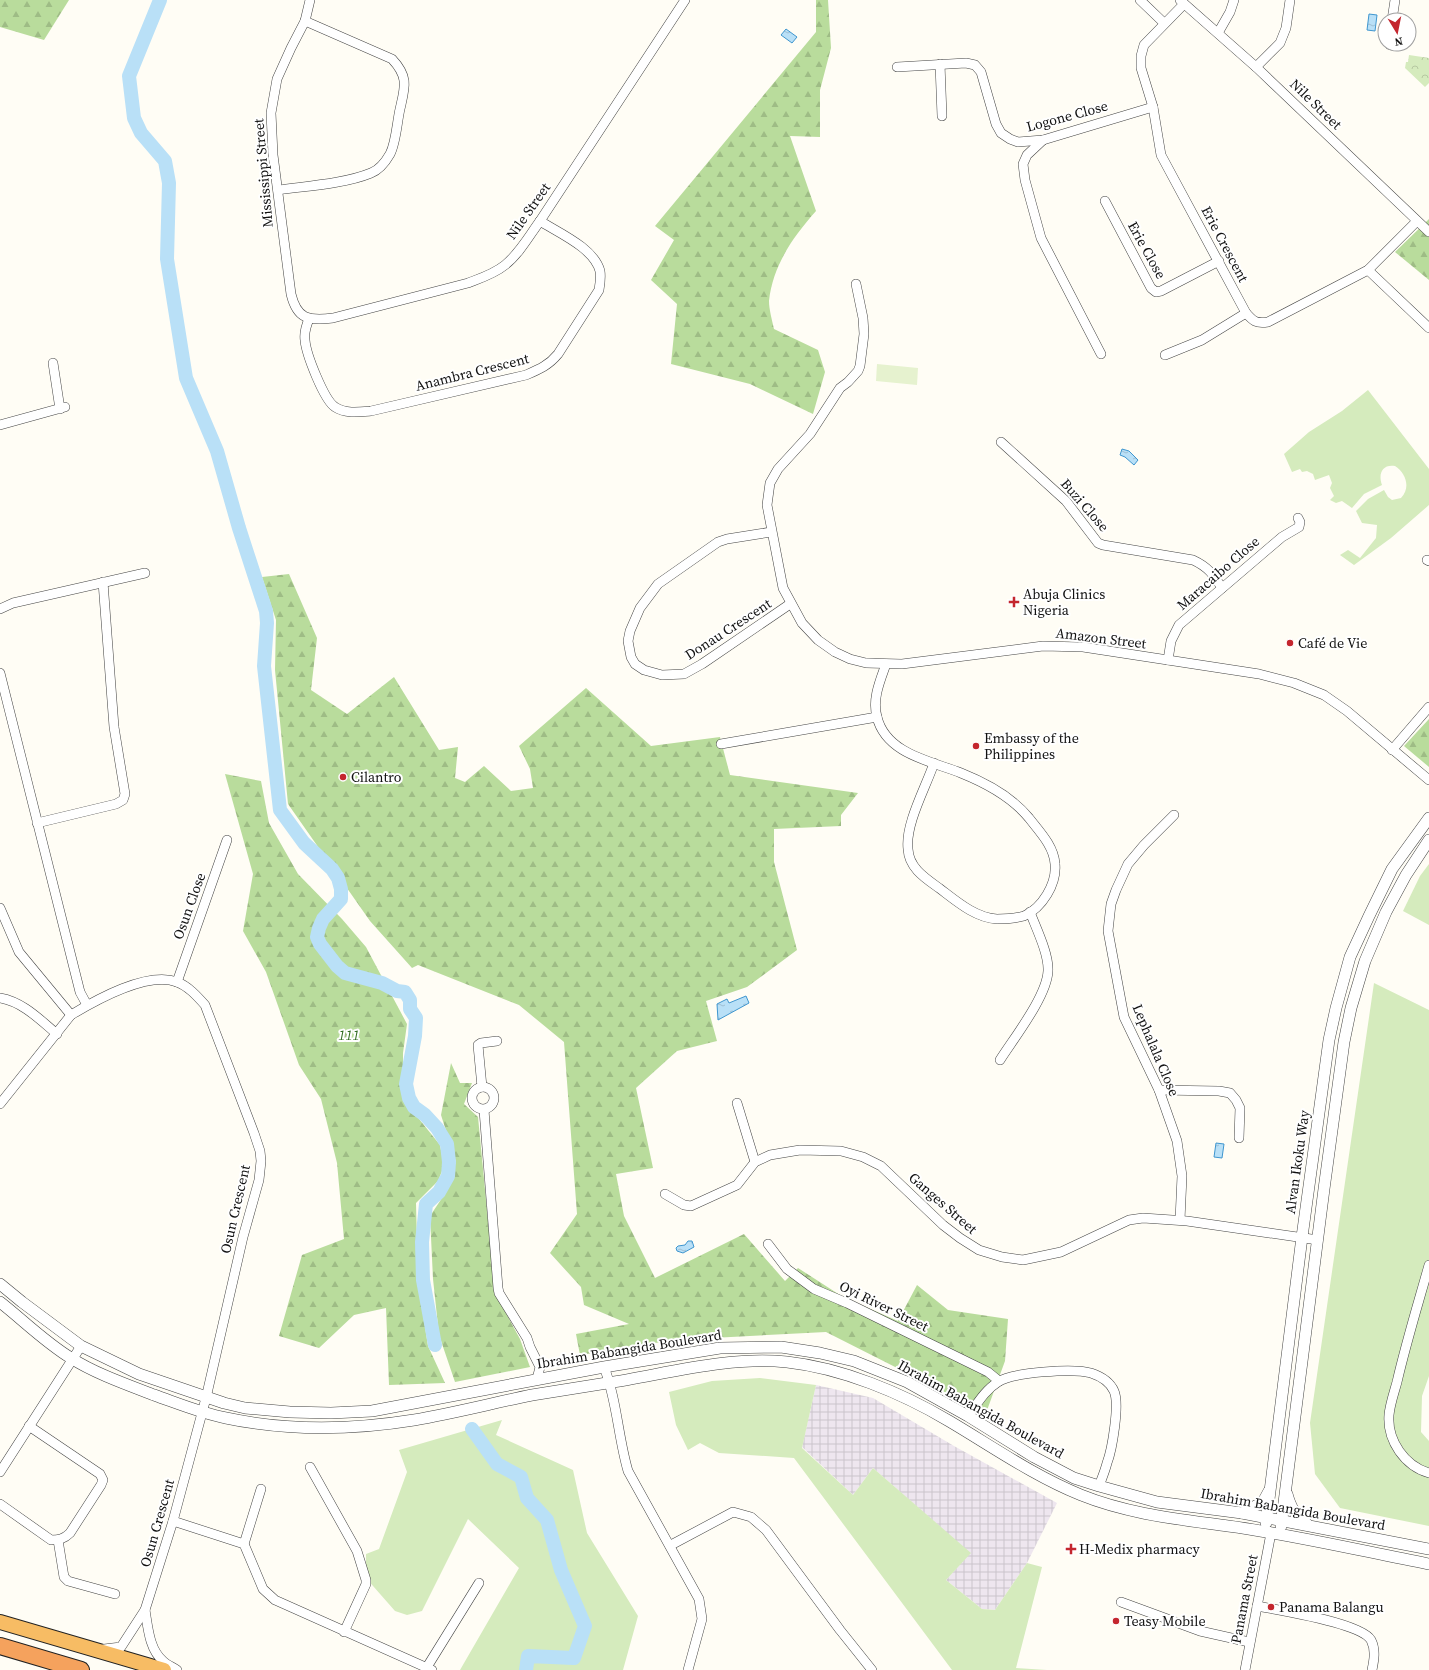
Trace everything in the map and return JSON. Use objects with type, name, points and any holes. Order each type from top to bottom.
[{"type":"highway","points":[[0,1622],[164,1670]]},
{"type":"highway","points":[[0,1646],[80,1670]]},
{"type":"street","name":"Mississippi Street","points":[[309,320],[301,314],[294,304],[291,294],[273,155],[271,113],[277,79],[305,21],[310,0]]},
{"type":"street","name":"Nile Street","points":[[309,320],[333,318],[468,283],[486,276],[505,265],[517,252],[540,221],[684,0]]},
{"type":"street","points":[[1140,0],[1164,23]]},
{"type":"street","points":[[1218,33],[1230,12],[1234,0]]},
{"type":"street","points":[[1256,67],[1280,43],[1286,28],[1290,0]]},
{"type":"street","points":[[1393,12],[1394,0]]},
{"type":"street","name":"Nile Street","points":[[1182,2],[1256,67],[1429,232]]},
{"type":"street","name":"Erie Crescent","points":[[1182,2],[1144,45],[1141,56],[1141,68],[1153,107],[1161,155],[1246,313],[1253,322],[1260,324],[1268,322],[1368,270],[1417,221]]},
{"type":"street","points":[[278,190],[349,179],[372,173],[384,164],[390,153],[404,91],[405,80],[400,68],[392,59],[305,21]]},
{"type":"street","name":"Logone Close","points":[[897,67],[966,63],[975,65],[981,72],[996,124],[1001,133],[1018,142],[1043,140],[1153,107]]},
{"type":"street","points":[[940,64],[942,116]]},
{"type":"street","points":[[1043,140],[1027,155],[1023,164],[1025,180],[1041,238],[1101,354]]},
{"type":"street","name":"Erie Close","points":[[1105,201],[1151,288],[1156,292],[1161,291],[1219,261]]},
{"type":"street","name":"Anambra Crescent","points":[[309,320],[305,330],[304,340],[324,395],[335,408],[352,412],[371,411],[526,375],[544,368],[551,363],[558,354],[599,290],[600,271],[594,259],[584,248],[540,221]]},
{"type":"street","points":[[1368,270],[1429,328]]},
{"type":"street","name":"Amazon Street","points":[[856,284],[863,318],[864,334],[858,372],[840,388],[810,434],[778,469],[770,483],[767,505],[783,588],[790,604],[802,623],[818,640],[835,652],[850,659],[866,663],[886,664],[1050,645],[1083,647],[1259,674],[1294,683],[1324,695],[1341,707],[1429,780]]},
{"type":"street","points":[[1165,354],[1202,340],[1246,313]]},
{"type":"street","points":[[0,424],[63,408],[53,363]]},
{"type":"street","name":"Buzi Close","points":[[1001,442],[1066,501],[1098,543],[1192,560],[1211,571],[1222,588]]},
{"type":"street","name":"Maracaibo Close","points":[[1168,660],[1171,641],[1179,625],[1282,537],[1299,527],[1300,522],[1298,518]]},
{"type":"street","name":"Donau Crescent","points":[[772,532],[727,539],[718,542],[658,584],[640,608],[630,631],[628,642],[632,657],[635,664],[644,670],[662,675],[684,674],[702,664],[790,604]]},
{"type":"street","points":[[0,609],[13,602],[145,573]]},
{"type":"street","points":[[37,824],[116,804],[123,800],[125,794],[114,728],[102,582]]},
{"type":"street","points":[[886,664],[876,696],[876,717],[890,740],[907,752],[962,773],[998,791],[1024,812],[1047,842],[1055,864],[1054,876],[1051,887],[1041,903],[1030,912],[1022,916],[996,919],[981,915],[966,907],[933,884],[914,867],[907,847],[912,820],[934,763]]},
{"type":"street","points":[[0,673],[80,992],[87,1005]]},
{"type":"street","points":[[1392,750],[1429,707]]},
{"type":"street","points":[[721,744],[876,717]]},
{"type":"street","name":"Lephalala Close","points":[[1174,815],[1144,845],[1128,864],[1111,904],[1109,920],[1110,946],[1124,1017],[1159,1090],[1177,1141],[1182,1176],[1180,1220]]},
{"type":"street","name":"Alvan Ikoku Way","points":[[1272,1533],[1267,1517],[1302,1237],[1329,1040],[1336,1008],[1350,958],[1392,869],[1429,818]]},
{"type":"street","name":"Osun Close","points":[[177,982],[227,840]]},
{"type":"street","points":[[1272,1533],[1282,1520],[1344,1042],[1351,1008],[1365,961],[1386,912],[1406,875],[1429,840]]},
{"type":"street","points":[[0,908],[18,952],[71,1015]]},
{"type":"street","points":[[1000,1060],[1038,1001],[1047,980],[1049,970],[1047,961],[1030,912]]},
{"type":"street","name":"Osun Crescent","points":[[0,1104],[71,1015],[87,1005],[131,986],[157,979],[177,982],[193,992],[205,1005],[254,1133],[261,1161],[259,1180],[243,1237],[206,1398],[173,1522],[145,1610]]},
{"type":"street","points":[[0,998],[11,1000],[25,1008],[57,1034]]},
{"type":"street","points":[[482,1087],[478,1045],[481,1043],[497,1042]]},
{"type":"street","points":[[482,1087],[486,1087],[492,1092],[495,1099],[491,1106],[484,1110],[477,1108],[471,1100],[473,1092],[482,1087]]},
{"type":"street","points":[[1159,1090],[1220,1091],[1230,1093],[1240,1108],[1239,1138]]},
{"type":"street","points":[[665,1194],[684,1205],[691,1206],[737,1186],[755,1162],[736,1103]]},
{"type":"street","points":[[484,1110],[498,1288],[499,1293],[527,1338],[540,1367],[537,1379]]},
{"type":"street","name":"Ganges Street","points":[[755,1162],[770,1155],[800,1150],[841,1151],[863,1157],[881,1166],[943,1225],[960,1238],[979,1250],[1023,1260],[1061,1252],[1129,1220],[1156,1218],[1180,1220],[1318,1240]]},
{"type":"street","name":"Oyi River Street","points":[[768,1244],[787,1269],[798,1279],[814,1289],[847,1303],[981,1369],[999,1381]]},
{"type":"street","points":[[1429,1265],[1401,1363],[1389,1415],[1394,1443],[1403,1456],[1412,1465],[1429,1473]]},
{"type":"street","name":"Ibrahim Babangida Boulevard","points":[[0,1284],[81,1346],[138,1374],[206,1398],[245,1408],[290,1412],[331,1413],[372,1411],[410,1405],[537,1379],[720,1348],[781,1347],[820,1353],[854,1361],[907,1382],[968,1416],[1034,1457],[1074,1478],[1157,1502],[1267,1517],[1429,1549]]},
{"type":"street","name":"Ibrahim Babangida Boulevard","points":[[0,1302],[72,1359],[130,1386],[202,1412],[237,1420],[308,1428],[371,1425],[411,1420],[535,1395],[720,1364],[752,1361],[787,1362],[836,1372],[914,1402],[949,1421],[1010,1459],[1054,1484],[1107,1505],[1139,1513],[1272,1533],[1429,1564]]},
{"type":"street","points":[[0,1472],[81,1346]]},
{"type":"street","points":[[604,1367],[610,1383],[622,1449],[628,1471],[638,1491],[671,1545],[699,1599],[702,1619],[688,1670]]},
{"type":"street","points":[[968,1416],[988,1390],[999,1381],[1014,1376],[1067,1370],[1090,1373],[1100,1377],[1108,1383],[1114,1392],[1116,1399],[1114,1428],[1108,1462],[1099,1486]]},
{"type":"street","points":[[0,1504],[51,1540],[58,1540],[65,1538],[70,1533],[103,1480],[100,1474],[29,1426]]},
{"type":"street","points":[[310,1467],[357,1551],[366,1580],[366,1584],[344,1632]]},
{"type":"street","points":[[1242,1513],[1263,1502],[1271,1489]]},
{"type":"street","points":[[261,1490],[244,1544],[263,1589],[275,1600],[344,1632],[430,1668],[479,1584]]},
{"type":"street","points":[[1285,1490],[1291,1507],[1296,1515],[1308,1525]]},
{"type":"street","points":[[671,1545],[733,1512],[751,1517],[766,1530],[840,1630],[872,1670]]},
{"type":"street","points":[[173,1522],[244,1544]]},
{"type":"street","name":"Panama Street","points":[[1245,1670],[1249,1642],[1272,1533]]},
{"type":"street","points":[[58,1540],[64,1577],[68,1581],[115,1594]]},
{"type":"street","points":[[1120,1602],[1200,1631],[1249,1642]]},
{"type":"street","points":[[1257,1606],[1344,1624],[1364,1633],[1370,1639],[1374,1650],[1375,1655],[1372,1670]]},
{"type":"street","points":[[88,1648],[106,1649],[121,1647],[145,1610]]},
{"type":"street","points":[[145,1610],[154,1649],[163,1661],[177,1670]]},
{"type":"shaded area","points":[[816,1385],[873,1398],[954,1446],[1057,1503],[1027,1563],[995,1610],[982,1609],[946,1580],[970,1553],[873,1468],[853,1495],[802,1447]]},
{"type":"green space","points":[[0,0],[69,0],[44,40],[0,27]]},
{"type":"green space","points":[[816,0],[828,0],[831,48],[820,90],[820,137],[790,136],[816,211],[785,252],[775,275],[769,301],[774,329],[818,350],[825,372],[813,414],[750,384],[671,364],[677,304],[651,280],[674,240],[655,226],[816,32]]},
{"type":"green space","points":[[1409,55],[1429,58],[1429,83],[1425,87],[1405,68]]},
{"type":"green space","points":[[1429,219],[1429,280],[1395,252]]},
{"type":"green space","points":[[877,364],[918,368],[917,385],[876,381]]},
{"type":"green space","points":[[1368,390],[1429,469],[1429,505],[1391,538],[1354,565],[1340,555],[1348,550],[1360,558],[1376,538],[1377,525],[1362,523],[1356,511],[1368,499],[1384,490],[1388,497],[1392,500],[1401,498],[1406,490],[1406,481],[1402,473],[1395,466],[1384,468],[1381,474],[1382,485],[1364,494],[1352,508],[1342,501],[1336,503],[1330,500],[1334,496],[1330,488],[1332,483],[1329,475],[1315,480],[1313,474],[1307,471],[1302,472],[1300,469],[1292,472],[1284,454],[1309,432],[1342,411]]},
{"type":"green space","points":[[289,574],[317,638],[311,690],[347,714],[394,677],[439,750],[458,747],[455,778],[465,782],[484,766],[511,791],[533,788],[530,769],[519,746],[586,688],[651,746],[720,737],[730,775],[858,793],[841,815],[841,826],[774,829],[774,862],[797,950],[747,987],[706,1001],[717,1041],[677,1051],[636,1088],[653,1168],[616,1174],[624,1216],[655,1278],[744,1234],[785,1281],[798,1268],[843,1297],[898,1321],[917,1285],[948,1310],[1008,1319],[1005,1361],[986,1413],[826,1332],[674,1340],[580,1355],[576,1334],[629,1324],[584,1305],[581,1287],[550,1253],[577,1214],[564,1042],[519,1005],[418,965],[412,968],[370,921],[288,804],[275,670],[276,620],[262,577]]},
{"type":"green space","points":[[1429,719],[1429,767],[1404,746]]},
{"type":"green space","name":"111","points":[[225,774],[261,781],[269,823],[298,874],[342,919],[366,947],[407,1024],[403,1053],[403,1099],[440,1145],[444,1166],[438,1181],[416,1203],[418,1282],[428,1346],[445,1383],[389,1385],[386,1308],[354,1315],[319,1348],[279,1336],[302,1255],[344,1239],[337,1163],[321,1099],[299,1065],[266,972],[243,931],[253,874]]},
{"type":"green space","points":[[1429,864],[1429,925],[1403,911],[1420,876]]},
{"type":"green space","points":[[1374,983],[1429,1010],[1429,1376],[1422,1396],[1421,1432],[1429,1441],[1429,1526],[1340,1508],[1315,1474],[1310,1423]]},
{"type":"green space","points":[[451,1063],[460,1083],[472,1083],[464,1104],[478,1117],[495,1293],[520,1339],[530,1367],[455,1382],[439,1335],[433,1279],[430,1216],[444,1195],[456,1162],[441,1115]]},
{"type":"green space","points":[[760,1378],[816,1385],[802,1448],[853,1495],[873,1468],[971,1553],[946,1580],[982,1609],[995,1610],[1027,1563],[1042,1567],[1016,1668],[1047,1670],[952,1670],[794,1458],[719,1453],[700,1443],[688,1450],[676,1425],[669,1392],[712,1381]]},
{"type":"green space","points":[[502,1420],[496,1435],[573,1470],[587,1533],[638,1616],[623,1670],[460,1670],[519,1568],[468,1519],[422,1611],[407,1615],[395,1611],[366,1578],[366,1554],[379,1549],[407,1472],[399,1450]]},
{"type":"water","points":[[1369,14],[1377,15],[1375,31],[1367,30]]},
{"type":"water","points":[[786,29],[797,37],[792,43],[781,35]]},
{"type":"water","points":[[1122,449],[1129,451],[1138,460],[1134,465],[1125,457],[1120,455]]},
{"type":"water","points":[[746,996],[749,1003],[718,1020],[717,1004],[727,999],[729,1003]]},
{"type":"water","points":[[1216,1143],[1224,1144],[1222,1158],[1214,1157]]},
{"type":"water","points":[[688,1241],[692,1241],[694,1247],[683,1253],[677,1251],[676,1248],[678,1246],[685,1245]]},
{"type":"waterway","points":[[160,0],[129,76],[134,118],[141,133],[165,161],[169,183],[167,259],[186,378],[217,451],[239,528],[266,611],[267,623],[264,666],[280,810],[304,843],[332,869],[338,878],[341,889],[341,899],[323,919],[317,937],[320,944],[337,966],[345,973],[382,983],[397,991],[405,992],[410,1000],[410,1009],[416,1018],[415,1036],[406,1084],[409,1098],[414,1107],[425,1115],[437,1128],[447,1144],[449,1162],[448,1176],[439,1192],[426,1204],[422,1242],[423,1280],[435,1345]]},
{"type":"waterway","points":[[472,1429],[497,1464],[521,1477],[527,1498],[547,1520],[561,1570],[585,1626],[574,1658],[528,1656],[526,1670]]},
{"type":"place","name":"Abuja Clinics Nigeria","points":[[1014,602]]},
{"type":"place","name":"Café de Vie","points":[[1290,643]]},
{"type":"place","name":"Embassy of the Philippines","points":[[976,746]]},
{"type":"place","name":"Cilantro","points":[[343,777]]},
{"type":"place","name":"H-Medix pharmacy","points":[[1071,1549]]},
{"type":"place","name":"Panama Balangu","points":[[1271,1607]]},
{"type":"place","name":"Teasy Mobile","points":[[1116,1621]]}]
